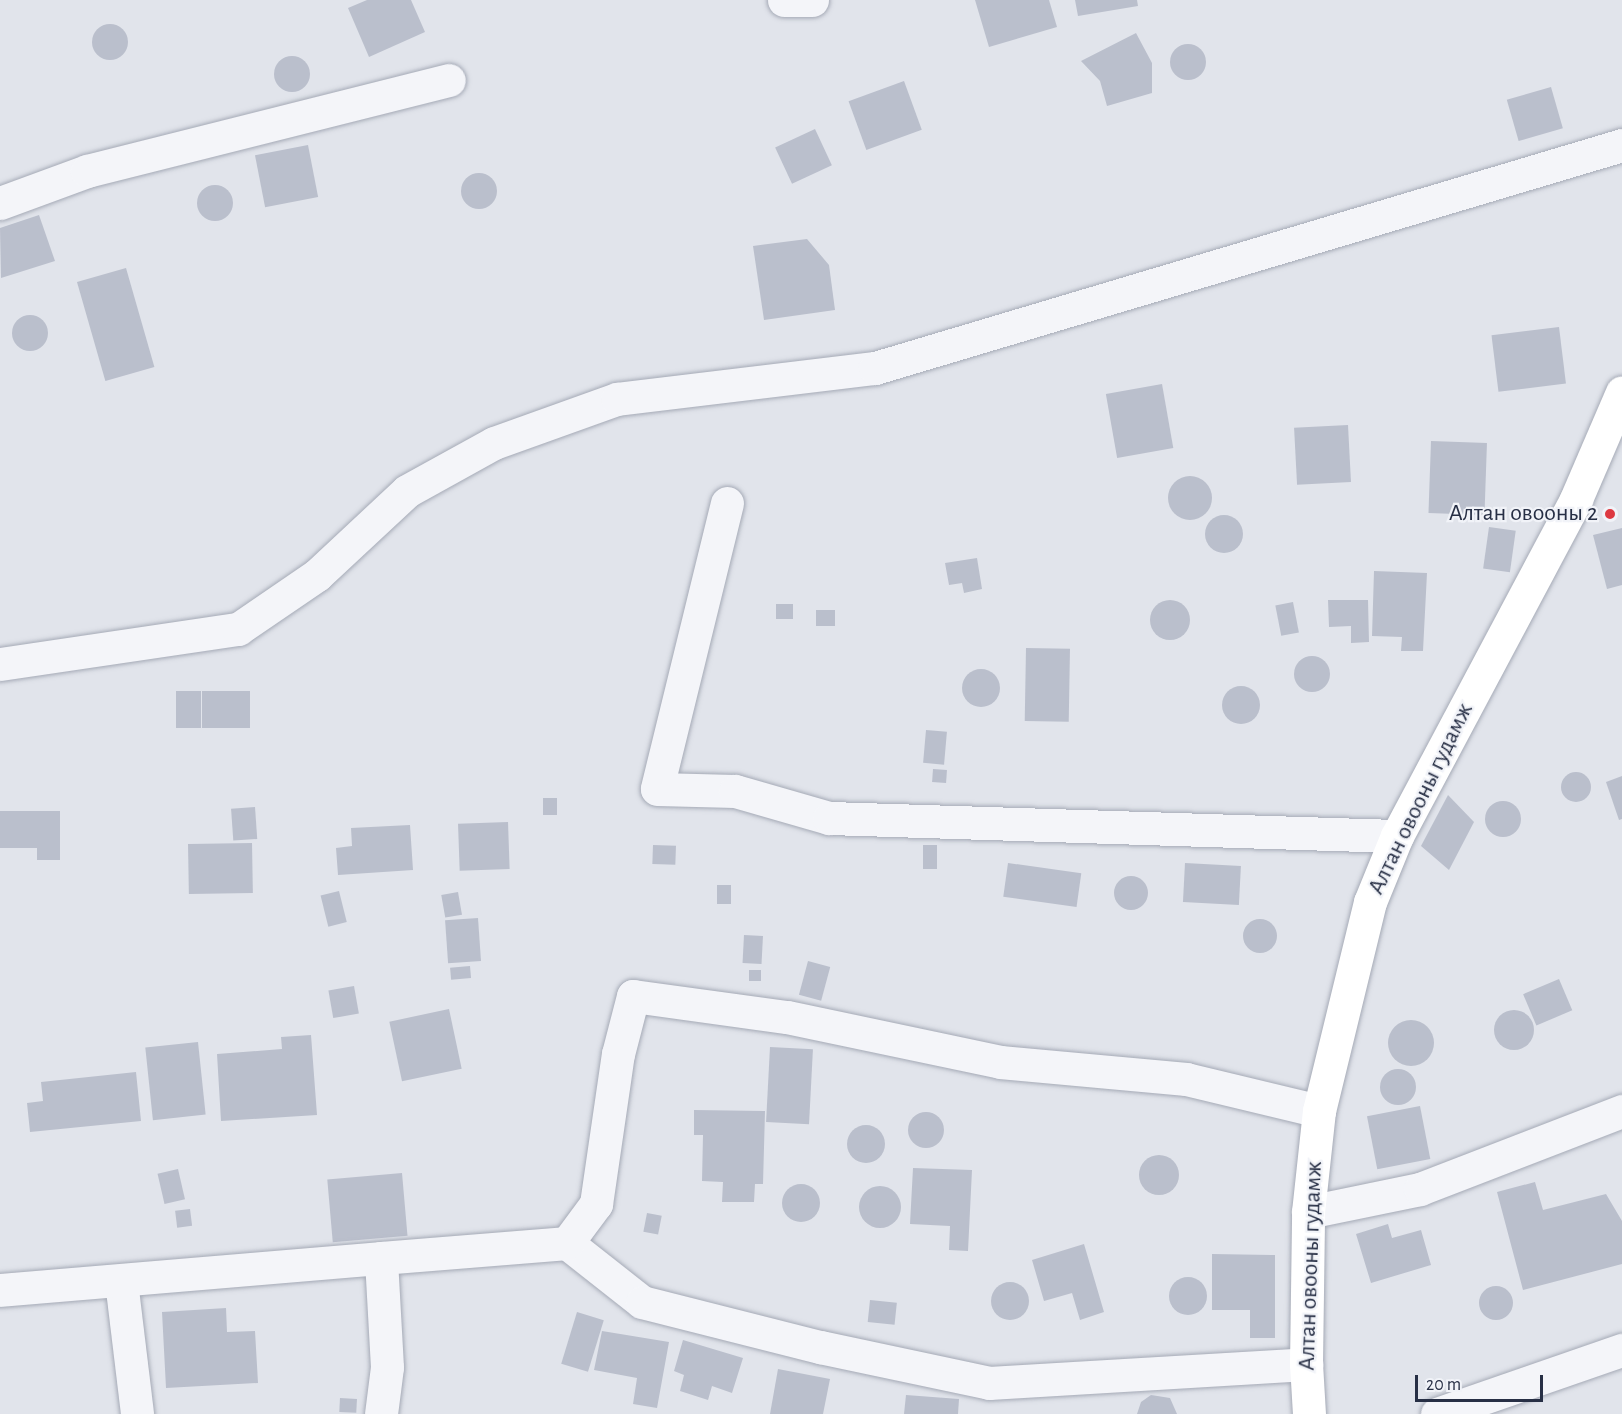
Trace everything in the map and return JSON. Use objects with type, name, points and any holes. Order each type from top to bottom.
[{"type":"main road","name":"Алтан овооны гудамж","points":[[1309,1414],[1306,1364],[1308,1212],[1319,1111],[1370,902],[1397,836],[1576,499],[1622,392]]},
{"type":"street","points":[[784,0],[812,0]]},
{"type":"street","points":[[0,203],[87,171],[449,80]]},
{"type":"street","points":[[0,664],[238,629],[317,575],[407,491],[494,442],[617,399],[875,368],[1622,144]]},
{"type":"street","points":[[727,503],[657,789],[735,792],[829,818],[1397,836]]},
{"type":"street","points":[[567,1244],[596,1204],[618,1054],[633,996],[787,1017],[1000,1062],[1186,1079],[1319,1111]]},
{"type":"street","points":[[1308,1212],[1420,1189],[1622,1111]]},
{"type":"street","points":[[0,1290],[567,1244],[642,1302],[820,1347],[989,1383],[1306,1364]]},
{"type":"street","points":[[381,1258],[387,1367],[381,1414]]},
{"type":"street","points":[[121,1281],[137,1414]]},
{"type":"street","points":[[1437,1414],[1622,1350]]},
{"type":"building","points":[[367,0],[411,0],[425,32],[369,57],[348,8]]},
{"type":"building","points":[[975,0],[1049,0],[1057,27],[989,47]]},
{"type":"building","points":[[1075,0],[1137,0],[1138,6],[1078,16]]},
{"type":"building","points":[[110,24],[123,29],[128,42],[123,55],[110,60],[97,55],[92,42],[97,29]]},
{"type":"building","points":[[1136,33],[1152,63],[1152,93],[1107,106],[1100,81],[1081,61]]},
{"type":"building","points":[[1188,44],[1201,49],[1206,62],[1201,75],[1188,80],[1175,75],[1170,62],[1175,49]]},
{"type":"building","points":[[292,56],[305,61],[310,74],[305,87],[292,92],[279,87],[274,74],[279,61]]},
{"type":"building","points":[[904,81],[922,130],[866,150],[849,101]]},
{"type":"building","points":[[1551,87],[1563,128],[1519,141],[1507,100]]},
{"type":"building","points":[[815,129],[832,165],[792,184],[775,148]]},
{"type":"building","points":[[308,145],[318,197],[265,207],[255,155]]},
{"type":"building","points":[[479,173],[492,178],[497,191],[492,204],[479,209],[466,204],[461,191],[466,178]]},
{"type":"building","points":[[215,185],[228,190],[233,203],[228,216],[215,221],[202,216],[197,203],[202,190]]},
{"type":"building","points":[[39,215],[55,261],[1,278],[0,228]]},
{"type":"building","points":[[807,239],[829,265],[835,310],[764,320],[753,246]]},
{"type":"building","points":[[126,268],[154,367],[105,381],[77,282]]},
{"type":"building","points":[[30,315],[43,320],[48,333],[43,346],[30,351],[17,346],[12,333],[17,320]]},
{"type":"building","points":[[1559,327],[1566,384],[1498,392],[1492,335]]},
{"type":"building","points":[[1162,384],[1173,448],[1117,458],[1106,394]]},
{"type":"building","points":[[1348,425],[1351,482],[1297,485],[1294,428]]},
{"type":"building","points":[[1431,441],[1487,443],[1484,515],[1428,513]]},
{"type":"building","points":[[1190,476],[1205,483],[1212,498],[1205,513],[1190,520],[1175,513],[1168,498],[1175,483]]},
{"type":"building","points":[[1224,515],[1237,521],[1243,534],[1237,547],[1224,553],[1211,547],[1205,534],[1211,521]]},
{"type":"building","points":[[1489,527],[1516,531],[1510,572],[1483,569]]},
{"type":"building","points":[[1622,528],[1622,585],[1607,589],[1593,535]]},
{"type":"building","points":[[977,558],[982,589],[964,593],[962,583],[949,585],[945,563]]},
{"type":"building","points":[[1374,571],[1427,573],[1423,651],[1401,651],[1402,637],[1372,636]]},
{"type":"building","points":[[1170,600],[1184,606],[1190,620],[1184,634],[1170,640],[1156,634],[1150,620],[1156,606]]},
{"type":"building","points":[[1328,600],[1368,600],[1369,642],[1351,643],[1351,626],[1329,627]]},
{"type":"building","points":[[1293,602],[1299,632],[1281,636],[1275,605]]},
{"type":"building","points":[[776,604],[793,604],[793,619],[776,619]]},
{"type":"building","points":[[816,610],[835,610],[835,626],[816,626]]},
{"type":"building","points":[[1026,648],[1070,649],[1069,722],[1025,721]]},
{"type":"building","points":[[1312,656],[1325,661],[1330,674],[1325,687],[1312,692],[1299,687],[1294,674],[1299,661]]},
{"type":"building","points":[[981,669],[994,675],[1000,688],[994,701],[981,707],[968,701],[962,688],[968,675]]},
{"type":"building","points":[[1241,686],[1254,692],[1260,705],[1254,718],[1241,724],[1228,718],[1222,705],[1228,692]]},
{"type":"building","points":[[176,691],[201,691],[201,728],[176,728]]},
{"type":"building","points":[[202,691],[250,691],[250,728],[202,728]]},
{"type":"building","points":[[926,730],[947,732],[944,765],[923,763]]},
{"type":"building","points":[[933,769],[947,770],[946,783],[932,782]]},
{"type":"building","points":[[1576,772],[1587,776],[1591,787],[1587,798],[1576,802],[1565,798],[1561,787],[1565,776]]},
{"type":"building","points":[[1622,776],[1622,819],[1619,820],[1606,782]]},
{"type":"building","points":[[1448,795],[1474,822],[1449,870],[1421,846]]},
{"type":"building","points":[[543,798],[557,798],[557,815],[543,815]]},
{"type":"building","points":[[1503,801],[1516,806],[1521,819],[1516,832],[1503,837],[1490,832],[1485,819],[1490,806]]},
{"type":"building","points":[[255,807],[257,839],[233,841],[231,809]]},
{"type":"building","points":[[0,811],[60,811],[60,860],[37,860],[37,848],[0,848]]},
{"type":"building","points":[[508,822],[510,869],[460,871],[458,824]]},
{"type":"building","points":[[410,825],[413,870],[338,875],[336,848],[352,846],[351,828]]},
{"type":"building","points":[[252,843],[253,893],[189,894],[188,844]]},
{"type":"building","points":[[653,845],[676,846],[675,865],[652,864]]},
{"type":"building","points":[[923,845],[937,845],[937,869],[923,869]]},
{"type":"building","points":[[1008,863],[1081,873],[1077,907],[1003,897]]},
{"type":"building","points":[[1185,863],[1241,866],[1239,905],[1183,902]]},
{"type":"building","points":[[1131,876],[1143,881],[1148,893],[1143,905],[1131,910],[1119,905],[1114,893],[1119,881]]},
{"type":"building","points":[[717,885],[731,885],[731,904],[717,904]]},
{"type":"building","points":[[339,891],[347,922],[328,927],[321,896]]},
{"type":"building","points":[[458,892],[462,915],[445,918],[441,895]]},
{"type":"building","points":[[478,918],[481,961],[448,963],[445,920]]},
{"type":"building","points":[[1260,919],[1272,924],[1277,936],[1272,948],[1260,953],[1248,948],[1243,936],[1248,924]]},
{"type":"building","points":[[744,935],[763,936],[762,964],[743,963]]},
{"type":"building","points":[[808,961],[830,967],[821,1001],[799,995]]},
{"type":"building","points":[[470,966],[471,978],[451,980],[450,968]]},
{"type":"building","points":[[749,970],[761,970],[761,981],[749,981]]},
{"type":"building","points":[[1559,979],[1572,1010],[1536,1026],[1523,994]]},
{"type":"building","points":[[354,986],[359,1014],[333,1018],[328,991]]},
{"type":"building","points":[[449,1009],[462,1069],[402,1081],[389,1022]]},
{"type":"building","points":[[1514,1010],[1528,1016],[1534,1030],[1528,1044],[1514,1050],[1500,1044],[1494,1030],[1500,1016]]},
{"type":"building","points":[[1411,1020],[1427,1027],[1434,1043],[1427,1059],[1411,1066],[1395,1059],[1388,1043],[1395,1027]]},
{"type":"building","points":[[311,1035],[317,1115],[221,1121],[217,1054],[282,1049],[281,1037]]},
{"type":"building","points":[[198,1042],[206,1115],[153,1120],[145,1048]]},
{"type":"building","points":[[770,1047],[813,1049],[809,1124],[766,1122]]},
{"type":"building","points":[[1398,1069],[1410,1075],[1416,1087],[1410,1099],[1398,1105],[1386,1099],[1380,1087],[1386,1075]]},
{"type":"building","points":[[136,1072],[141,1121],[30,1132],[27,1103],[43,1101],[41,1082]]},
{"type":"building","points":[[1420,1106],[1430,1159],[1377,1169],[1367,1116]]},
{"type":"building","points":[[694,1110],[765,1111],[763,1184],[755,1184],[754,1202],[722,1202],[723,1182],[702,1181],[703,1135],[694,1135]]},
{"type":"building","points":[[926,1112],[938,1118],[944,1130],[938,1142],[926,1148],[914,1142],[908,1130],[914,1118]]},
{"type":"building","points":[[866,1125],[879,1131],[885,1144],[879,1157],[866,1163],[853,1157],[847,1144],[853,1131]]},
{"type":"building","points":[[1159,1155],[1173,1161],[1179,1175],[1173,1189],[1159,1195],[1145,1189],[1139,1175],[1145,1161]]},
{"type":"building","points":[[913,1168],[972,1170],[968,1251],[949,1250],[950,1226],[910,1224]]},
{"type":"building","points":[[178,1169],[185,1199],[165,1204],[158,1174]]},
{"type":"building","points":[[402,1173],[407,1236],[333,1242],[327,1180]]},
{"type":"building","points":[[1535,1182],[1543,1210],[1606,1194],[1622,1221],[1622,1264],[1523,1290],[1497,1192]]},
{"type":"building","points":[[801,1184],[815,1189],[820,1203],[815,1217],[801,1222],[787,1217],[782,1203],[787,1189]]},
{"type":"building","points":[[880,1186],[895,1192],[901,1207],[895,1222],[880,1228],[865,1222],[859,1207],[865,1192]]},
{"type":"building","points":[[190,1209],[192,1226],[177,1228],[175,1211]]},
{"type":"building","points":[[647,1213],[662,1216],[658,1235],[643,1232]]},
{"type":"building","points":[[1388,1224],[1392,1238],[1421,1230],[1431,1265],[1371,1283],[1356,1234]]},
{"type":"building","points":[[1084,1244],[1104,1312],[1080,1320],[1072,1293],[1044,1301],[1032,1260]]},
{"type":"building","points":[[1212,1254],[1275,1255],[1275,1338],[1250,1338],[1250,1310],[1212,1310]]},
{"type":"building","points":[[1188,1277],[1201,1283],[1207,1296],[1201,1309],[1188,1315],[1175,1309],[1169,1296],[1175,1283]]},
{"type":"building","points":[[1010,1282],[1023,1288],[1029,1301],[1023,1314],[1010,1320],[997,1314],[991,1301],[997,1288]]},
{"type":"building","points":[[1496,1286],[1508,1291],[1513,1303],[1508,1315],[1496,1320],[1484,1315],[1479,1303],[1484,1291]]},
{"type":"building","points":[[870,1300],[897,1303],[895,1325],[868,1322]]},
{"type":"building","points":[[226,1308],[227,1332],[255,1331],[258,1383],[166,1388],[162,1312]]},
{"type":"building","points":[[577,1312],[604,1320],[588,1372],[561,1364]]},
{"type":"building","points":[[602,1331],[669,1342],[657,1408],[633,1404],[637,1378],[594,1370]]},
{"type":"building","points":[[683,1340],[743,1358],[732,1393],[712,1386],[708,1400],[680,1391],[684,1375],[674,1371]]},
{"type":"building","points":[[778,1369],[830,1379],[823,1414],[770,1414]]},
{"type":"building","points":[[906,1395],[959,1399],[958,1414],[904,1414]]},
{"type":"building","points":[[1151,1395],[1170,1398],[1177,1414],[1137,1414],[1141,1402]]},
{"type":"building","points":[[340,1398],[357,1399],[356,1413],[339,1412]]},
{"type":"place","name":"Алтан овооны 2","points":[[1610,514]]}]
